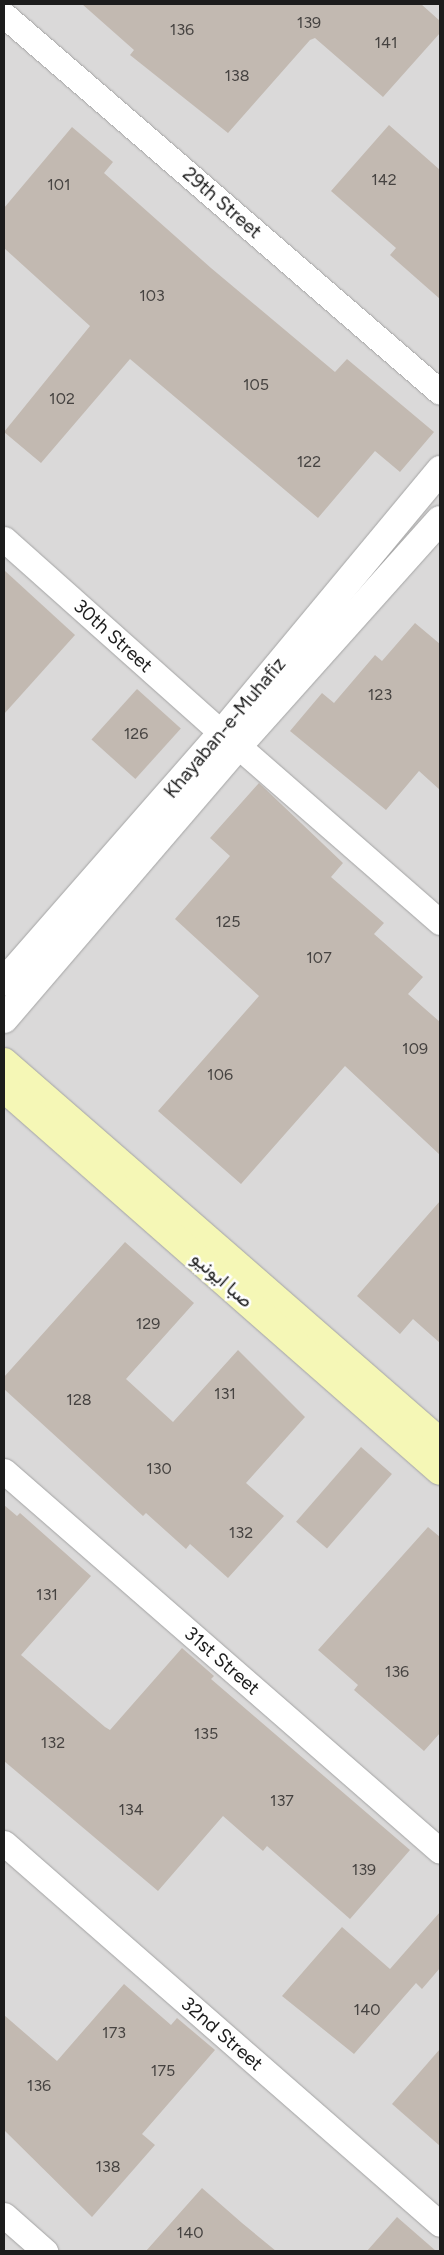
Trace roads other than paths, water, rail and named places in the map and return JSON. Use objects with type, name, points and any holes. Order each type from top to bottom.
[{"type":"main road","name":"صبا ایونیو","points":[[4,1062],[440,1442]]},
{"type":"main road","name":"صبا ایونیو","points":[[4,1088],[440,1471]]},
{"type":"street","name":"29th Street","points":[[4,15],[440,392]]},
{"type":"street","name":"Khayaban-e-Muhafiz","points":[[4,1019],[230,740],[440,470]]},
{"type":"street","name":"Khayaban-e-Muhafiz","points":[[4,982],[230,740],[440,520]]},
{"type":"street","name":"30th Street","points":[[4,539],[230,740],[440,922]]},
{"type":"street","name":"31st Street","points":[[4,1471],[440,1851]]},
{"type":"street","name":"32nd Street","points":[[4,1843],[440,2224]]},
{"type":"street","points":[[4,2215],[45,2251]]}]
